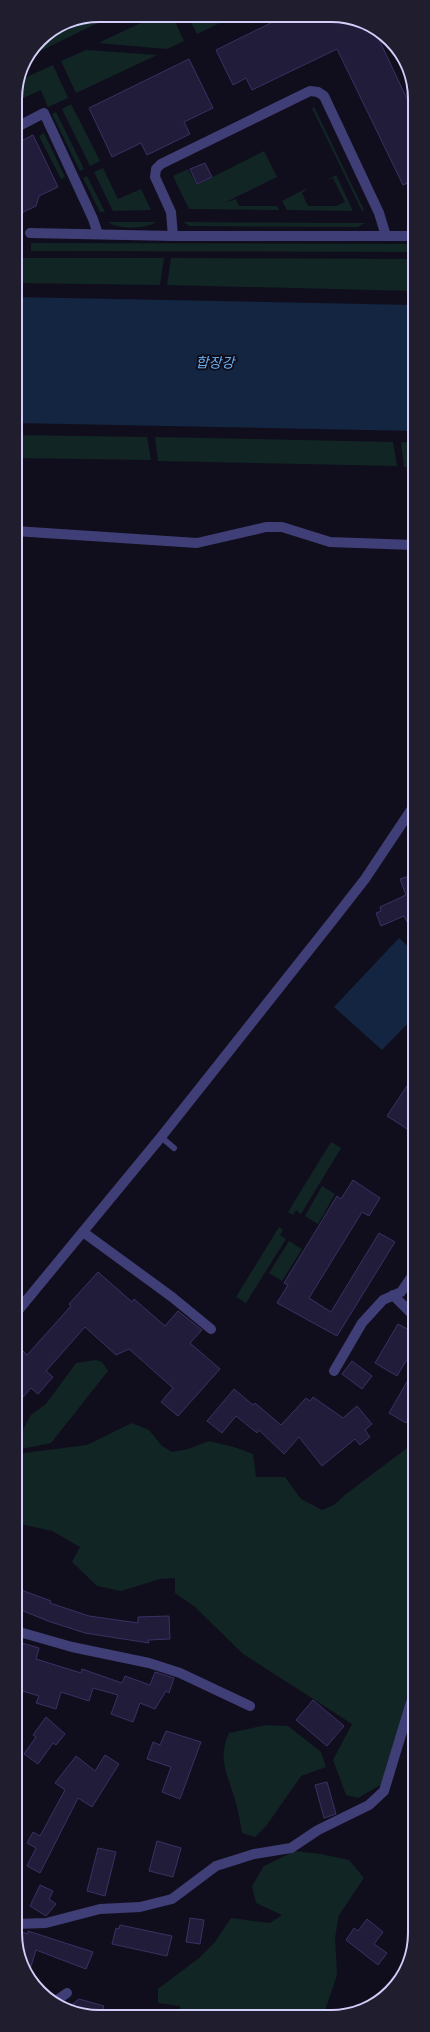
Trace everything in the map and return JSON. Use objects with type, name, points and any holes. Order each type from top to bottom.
[{"type":"street","points":[[173,236],[171,212],[155,177],[156,169],[161,164],[310,91],[318,92],[324,96],[379,213],[386,236]]},
{"type":"street","points":[[22,124],[44,113],[93,219],[98,234]]},
{"type":"street","points":[[30,233],[173,236],[408,236]]},
{"type":"street","points":[[22,532],[197,542],[266,527],[282,527],[330,542],[408,545]]},
{"type":"street","points":[[22,1306],[161,1137],[356,890],[408,813]]},
{"type":"street","points":[[83,1232],[172,1297],[211,1328]]},
{"type":"street","points":[[334,1372],[362,1323],[383,1300],[401,1292],[408,1282]]},
{"type":"street","points":[[393,1295],[408,1310]]},
{"type":"street","points":[[22,1633],[72,1647],[149,1662],[180,1673],[250,1706]]},
{"type":"street","points":[[22,1924],[46,1923],[100,1909],[140,1906],[172,1899],[216,1866],[254,1854],[291,1848],[318,1830],[369,1805],[384,1792],[408,1712]]},
{"type":"street","points":[[59,1999],[67,1993]]},
{"type":"lane","points":[[161,1137],[174,1148]]},
{"type":"green space","points":[[100,22],[38,52],[48,41],[65,30],[84,23]]},
{"type":"green space","points":[[143,22],[175,22],[184,41],[167,49],[98,43]]},
{"type":"green space","points":[[191,22],[222,22],[197,34]]},
{"type":"green space","points":[[86,50],[157,55],[76,93],[61,61]]},
{"type":"green space","points":[[53,65],[68,98],[48,107],[41,90],[22,99],[25,78]]},
{"type":"green space","points":[[71,104],[100,161],[90,166],[62,109]]},
{"type":"green space","points":[[314,107],[364,210],[362,211],[312,108]]},
{"type":"green space","points":[[56,112],[84,169],[80,171],[52,114]]},
{"type":"green space","points":[[44,133],[65,177],[61,179],[39,136]]},
{"type":"green space","points":[[264,151],[277,177],[224,203],[236,199],[239,206],[277,206],[279,210],[189,209],[173,176],[188,169],[197,185]]},
{"type":"green space","points":[[103,168],[118,199],[141,189],[151,210],[113,211],[94,172]]},
{"type":"green space","points":[[336,175],[353,211],[287,210],[282,201],[307,188],[302,193],[308,206],[336,206],[345,202],[333,178],[324,182]]},
{"type":"green space","points":[[87,176],[105,212],[100,212],[83,178]]},
{"type":"green space","points":[[108,222],[156,222],[146,226],[132,228],[113,225]]},
{"type":"green space","points":[[183,222],[365,223],[358,227],[189,226]]},
{"type":"green space","points":[[31,243],[408,244],[408,252],[31,251]]},
{"type":"green space","points":[[22,258],[164,258],[160,285],[22,283]]},
{"type":"green space","points":[[171,258],[408,259],[408,291],[167,285]]},
{"type":"green space","points":[[22,435],[147,437],[151,460],[22,458]]},
{"type":"green space","points":[[155,437],[393,442],[397,466],[158,461]]},
{"type":"green space","points":[[401,442],[408,443],[408,467],[404,467]]},
{"type":"green space","points":[[331,1142],[341,1148],[301,1214],[296,1210],[293,1215],[288,1212]]},
{"type":"green space","points":[[322,1186],[335,1194],[318,1224],[305,1216]]},
{"type":"green space","points":[[279,1227],[283,1230],[280,1235],[286,1239],[246,1303],[236,1297]]},
{"type":"green space","points":[[289,1241],[302,1249],[282,1281],[269,1273]]},
{"type":"green space","points":[[96,1360],[102,1362],[108,1371],[51,1443],[22,1449],[22,1431],[31,1415],[46,1404],[76,1363]]},
{"type":"green space","points":[[132,1423],[149,1430],[162,1446],[172,1452],[188,1449],[209,1441],[234,1447],[253,1454],[256,1477],[285,1477],[301,1499],[322,1510],[334,1505],[346,1494],[408,1447],[408,1694],[382,1784],[358,1798],[346,1795],[333,1760],[352,1724],[243,1654],[195,1607],[175,1593],[175,1578],[160,1579],[121,1591],[97,1586],[72,1562],[80,1547],[52,1531],[22,1524],[22,1453],[87,1445]]},
{"type":"green space","points":[[266,1725],[288,1726],[321,1752],[326,1767],[301,1776],[267,1825],[255,1837],[242,1833],[237,1805],[224,1765],[224,1750],[229,1733]]},
{"type":"green space","points":[[295,1851],[321,1854],[349,1860],[364,1878],[339,1915],[335,1938],[337,1975],[325,2010],[180,2010],[180,2006],[158,2003],[158,1989],[199,1958],[215,1942],[231,1918],[270,1923],[282,1915],[256,1903],[252,1886],[264,1866]]},
{"type":"water","name":"합장강","points":[[22,297],[408,305],[408,431],[22,423]]},
{"type":"water","points":[[399,938],[408,946],[408,1023],[382,1050],[334,1007]]},
{"type":"building","points":[[273,22],[346,23],[369,32],[378,38],[408,101],[408,183],[403,185],[337,49],[252,90],[246,78],[233,85],[216,50]]},
{"type":"building","points":[[189,59],[213,108],[184,122],[190,134],[147,155],[141,143],[112,157],[89,108]]},
{"type":"building","points":[[33,135],[58,187],[39,196],[36,206],[22,213],[22,140]]},
{"type":"building","points":[[205,163],[212,177],[197,184],[190,169]]},
{"type":"building","points":[[408,876],[408,923],[404,916],[381,926],[376,913],[381,911],[380,907],[406,895],[400,879]]},
{"type":"building","points":[[408,1084],[408,1130],[387,1116]]},
{"type":"building","points":[[353,1180],[380,1198],[369,1216],[362,1212],[309,1298],[331,1312],[379,1233],[395,1242],[337,1336],[277,1303],[288,1285],[284,1283],[337,1196],[341,1199]]},
{"type":"building","points":[[98,1272],[132,1302],[134,1299],[165,1326],[178,1311],[202,1330],[190,1343],[220,1369],[178,1416],[161,1402],[173,1388],[129,1349],[116,1355],[85,1327],[46,1371],[53,1377],[38,1394],[31,1388],[22,1398],[22,1350],[27,1355],[71,1306],[69,1304]]},
{"type":"building","points":[[398,1324],[408,1329],[408,1358],[397,1376],[375,1363]]},
{"type":"building","points":[[352,1361],[372,1376],[362,1389],[342,1374]]},
{"type":"building","points":[[408,1380],[408,1419],[406,1423],[389,1413]]},
{"type":"building","points":[[234,1389],[253,1405],[255,1403],[281,1425],[306,1398],[310,1401],[313,1397],[343,1418],[357,1406],[372,1424],[365,1430],[370,1437],[360,1445],[355,1439],[322,1466],[299,1437],[284,1454],[259,1430],[257,1433],[236,1416],[222,1433],[207,1421]]},
{"type":"building","points":[[22,1590],[51,1601],[50,1603],[89,1616],[138,1623],[138,1617],[169,1616],[170,1639],[148,1640],[149,1643],[85,1633],[22,1610]]},
{"type":"building","points":[[22,1643],[39,1648],[36,1659],[81,1673],[82,1669],[122,1683],[125,1676],[150,1685],[155,1672],[174,1678],[169,1693],[166,1691],[155,1709],[140,1703],[133,1722],[111,1714],[118,1695],[93,1688],[89,1701],[61,1692],[56,1709],[36,1703],[39,1696],[22,1691]]},
{"type":"building","points":[[313,1700],[344,1726],[327,1746],[296,1720]]},
{"type":"building","points":[[46,1717],[65,1734],[56,1745],[53,1743],[38,1764],[24,1754],[36,1737],[33,1735]]},
{"type":"building","points":[[166,1731],[201,1742],[180,1799],[162,1792],[171,1767],[147,1759],[153,1742],[160,1745]]},
{"type":"building","points":[[105,1755],[119,1764],[92,1807],[78,1798],[40,1873],[27,1866],[36,1848],[27,1843],[33,1832],[40,1836],[65,1790],[55,1783],[76,1756],[95,1771]]},
{"type":"building","points":[[327,1782],[336,1814],[324,1818],[315,1785]]},
{"type":"building","points":[[157,1841],[181,1848],[173,1877],[149,1871]]},
{"type":"building","points":[[98,1848],[116,1852],[105,1896],[87,1891]]},
{"type":"building","points":[[40,1885],[53,1891],[49,1899],[56,1904],[46,1916],[30,1906]]},
{"type":"building","points":[[190,1918],[204,1920],[200,1944],[186,1942]]},
{"type":"building","points":[[367,1919],[383,1932],[374,1944],[387,1953],[378,1965],[346,1940],[354,1928],[358,1931]]},
{"type":"building","points":[[120,1925],[172,1936],[167,1956],[112,1944],[116,1928],[119,1929]]},
{"type":"building","points":[[28,1931],[93,1952],[86,1969],[36,1950],[31,1968],[26,1958],[22,1932],[28,1934]]},
{"type":"building","points":[[79,1999],[104,2006],[103,2009],[106,2010],[84,2009],[72,2005]]}]
